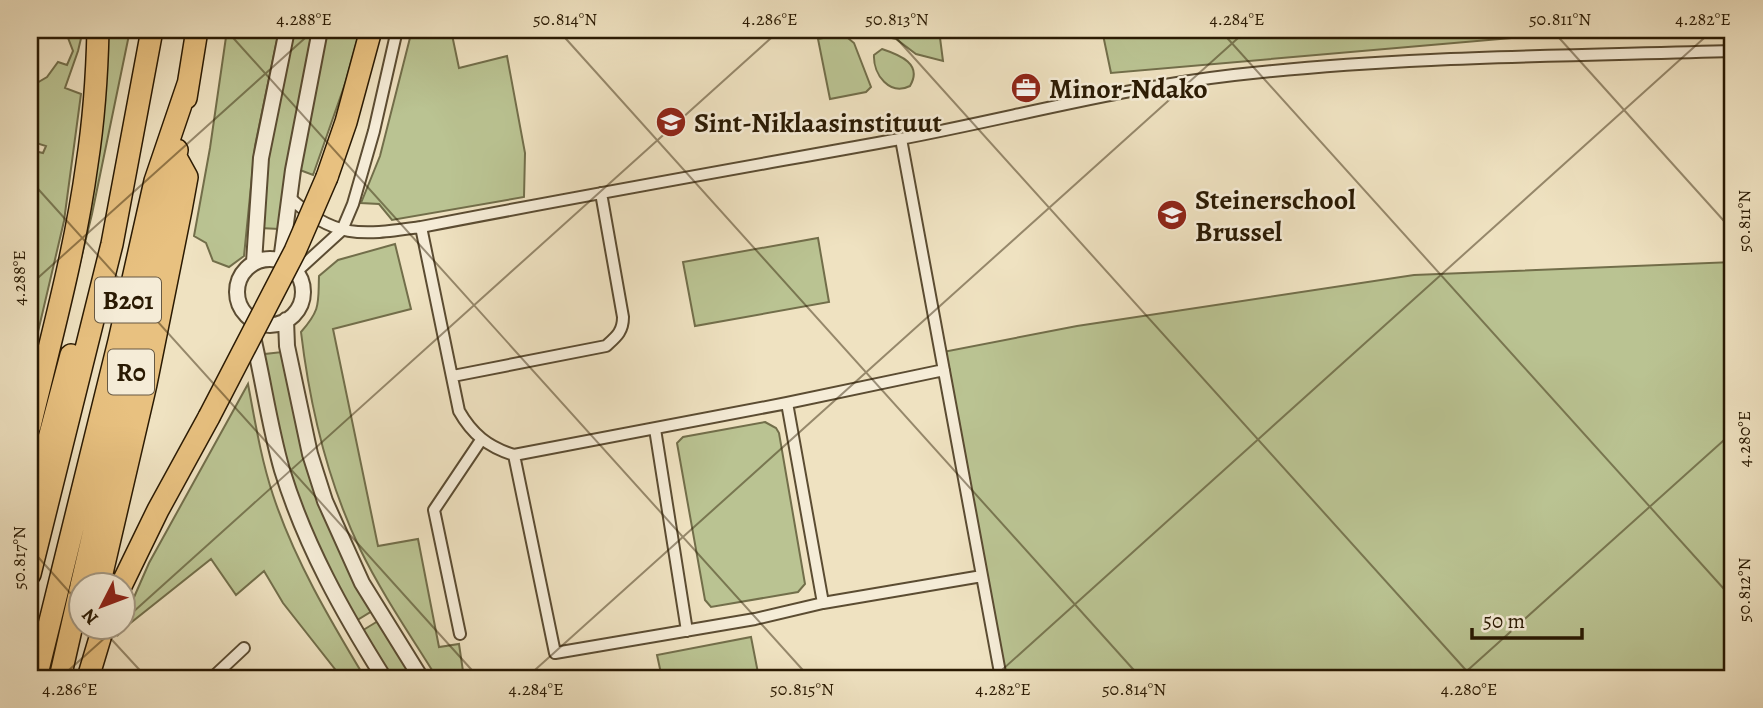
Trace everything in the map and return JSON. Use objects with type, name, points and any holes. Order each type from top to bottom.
[{"type":"highway","points":[[30,426],[74,241],[96,96],[99,30]]},
{"type":"highway","name":"R0","points":[[30,574],[113,244],[152,30]]},
{"type":"highway","name":"R0","points":[[85,572],[127,390],[176,157],[197,30]]},
{"type":"highway","points":[[128,572],[309,219],[346,122],[368,39]]},
{"type":"highway","name":"B201","points":[[36,678],[119,341],[155,181],[188,84]]},
{"type":"highway","points":[[102,572],[146,384],[187,177],[176,157]]},
{"type":"highway","points":[[30,510],[96,262],[113,244]]},
{"type":"highway","name":"R0","points":[[60,678],[68,642]]},
{"type":"highway","points":[[77,678],[86,642]]},
{"type":"highway","points":[[88,678],[99,642]]},
{"type":"street","points":[[254,262],[261,158],[287,30]]},
{"type":"street","points":[[281,261],[289,197],[320,30]]},
{"type":"street","points":[[296,272],[342,230],[353,204],[374,131],[397,30]]},
{"type":"street","points":[[289,197],[320,223],[342,230],[372,234],[421,228],[901,139],[1127,91],[1234,75],[1417,60],[1733,51]]},
{"type":"street","points":[[901,139],[1001,678]]},
{"type":"street","points":[[453,376],[606,346],[619,334],[623,327],[623,317],[601,193]]},
{"type":"street","points":[[421,228],[459,411],[469,429],[481,439],[514,456],[944,370]]},
{"type":"street","points":[[263,259],[281,261],[296,272],[301,282],[303,293],[300,304],[295,313],[286,320],[261,324],[242,310],[237,289],[240,278],[254,262],[263,259]]},
{"type":"street","points":[[250,318],[281,467],[296,512],[337,600],[384,678]]},
{"type":"street","points":[[286,320],[287,346],[310,454],[325,501],[362,583],[421,678]]},
{"type":"street","points":[[787,403],[823,603]]},
{"type":"street","points":[[655,429],[687,631]]},
{"type":"street","points":[[460,634],[434,510],[481,439]]},
{"type":"street","points":[[514,456],[555,653],[982,576]]},
{"type":"street","points":[[212,678],[244,648]]},
{"type":"green space","points":[[65,30],[83,30],[65,88],[81,94],[64,221],[30,366],[30,150],[43,153],[46,146],[30,141],[30,87],[47,77],[58,62],[67,65],[73,51]]},
{"type":"green space","points":[[105,30],[130,30],[77,275]]},
{"type":"green space","points":[[227,30],[279,30],[255,146],[244,256],[229,267],[213,261],[206,243],[194,236]]},
{"type":"green space","points":[[292,30],[312,30],[279,229],[260,228],[271,134]]},
{"type":"green space","points":[[327,30],[360,30],[346,81],[313,175],[300,170]]},
{"type":"green space","points":[[412,30],[451,30],[459,68],[507,56],[525,153],[524,197],[392,220],[379,204],[361,203],[380,156]]},
{"type":"green space","points":[[864,30],[939,30],[943,61],[916,54],[896,39]]},
{"type":"green space","points":[[1102,30],[1557,30],[1557,34],[1111,73]]},
{"type":"green space","points":[[843,34],[854,43],[871,87],[866,92],[830,99],[818,39]]},
{"type":"green space","points":[[882,49],[896,54],[912,66],[914,72],[910,86],[896,88],[884,82],[874,62],[874,55]]},
{"type":"green space","points":[[818,238],[829,302],[695,326],[683,262]]},
{"type":"green space","points":[[395,244],[411,309],[333,329],[378,546],[418,539],[439,647],[459,644],[464,678],[437,678],[387,599],[360,549],[329,470],[315,416],[305,360],[301,332],[317,306],[319,276],[338,260]]},
{"type":"green space","points":[[1733,262],[1733,678],[1005,678],[943,352],[1077,326],[1414,275]]},
{"type":"green space","points":[[282,352],[298,431],[372,611],[354,622],[305,519],[287,470],[264,368],[265,354]]},
{"type":"green space","points":[[248,384],[265,468],[291,542],[314,589],[365,678],[342,678],[283,603],[264,571],[236,595],[211,559],[136,619],[136,593],[149,563]]},
{"type":"green space","points":[[765,422],[779,433],[805,584],[798,592],[711,607],[705,600],[677,443],[683,437]]},
{"type":"green space","points":[[378,621],[414,678],[388,678],[360,632]]},
{"type":"green space","points":[[751,637],[759,678],[662,678],[657,655]]},
{"type":"place","name":"Minor-Ndako","points":[[1026,88]]},
{"type":"place","name":"Sint-Niklaasinstituut","points":[[671,122]]},
{"type":"place","name":"Steinerschool Brussel","points":[[1172,215]]}]
